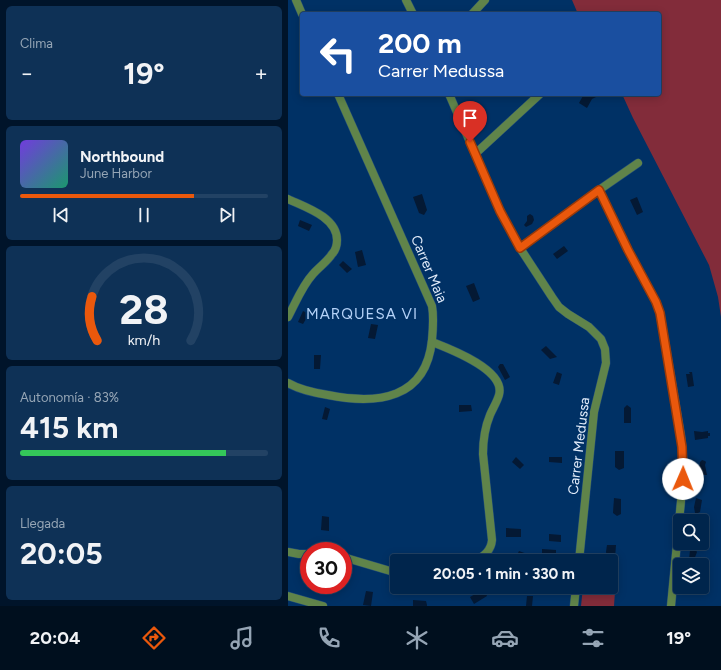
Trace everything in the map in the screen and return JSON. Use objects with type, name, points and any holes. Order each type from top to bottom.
[{"type":"street","points":[[296,0],[301,12]]},
{"type":"street","points":[[406,0],[412,12]]},
{"type":"street","points":[[474,12],[485,0]]},
{"type":"street","name":"Carrer Maia","points":[[288,383],[311,392],[348,398],[371,399],[395,394],[406,389],[418,378],[429,357],[432,342],[434,319],[432,306],[339,96]]},
{"type":"street","name":"Carrer Medussa","points":[[450,96],[500,211],[520,248],[559,307],[589,327],[601,339],[605,349],[606,363],[594,412],[580,554]]},
{"type":"street","points":[[475,154],[538,96]]},
{"type":"street","points":[[520,248],[638,163]]},
{"type":"street","points":[[599,190],[628,250],[656,302],[662,321],[683,463],[671,606]]},
{"type":"street","points":[[288,199],[328,220],[335,228],[337,245],[333,254],[306,283],[288,316]]},
{"type":"street","points":[[432,342],[490,371],[495,377],[499,386],[499,394],[487,423],[483,446],[492,540],[492,545],[486,554]]},
{"type":"street","points":[[288,552],[300,554]]},
{"type":"street","points":[[352,560],[390,571]]},
{"type":"street","points":[[574,606],[575,594]]},
{"type":"street","points":[[288,596],[323,606]]},
{"type":"shaded area","points":[[572,0],[721,0],[721,317],[718,297],[709,265],[623,96],[661,96],[661,12],[577,12]]},
{"type":"shaded area","points":[[582,594],[615,594],[614,606],[581,606]]},
{"type":"water","points":[[583,96],[598,96],[592,99],[587,108],[579,103]]},
{"type":"water","points":[[422,194],[427,210],[424,215],[419,213],[413,197]]},
{"type":"water","points":[[637,197],[643,212],[637,215],[630,200]]},
{"type":"water","points":[[530,214],[533,216],[534,220],[532,224],[526,227],[524,225],[527,221],[527,216]]},
{"type":"water","points":[[300,220],[312,225],[309,231],[298,226]]},
{"type":"water","points":[[564,246],[568,251],[557,259],[553,254]]},
{"type":"water","points":[[362,250],[366,265],[358,267],[355,252]]},
{"type":"water","points":[[343,261],[352,269],[347,273],[339,265]]},
{"type":"water","points":[[474,283],[480,299],[473,302],[466,286]]},
{"type":"water","points":[[303,311],[309,314],[303,324],[298,322]]},
{"type":"water","points":[[371,324],[378,325],[375,339],[368,338]]},
{"type":"water","points":[[546,346],[557,357],[550,359],[541,350]]},
{"type":"water","points":[[314,355],[321,355],[320,369],[314,369]]},
{"type":"water","points":[[500,364],[503,364],[510,377],[505,380],[498,367]]},
{"type":"water","points":[[557,372],[562,374],[559,385],[553,383]]},
{"type":"water","points":[[689,372],[692,372],[694,386],[688,387],[686,374],[690,374]]},
{"type":"water","points":[[459,405],[471,405],[472,411],[459,412]]},
{"type":"water","points":[[627,405],[631,408],[631,423],[624,423],[624,408]]},
{"type":"water","points":[[325,407],[330,409],[327,420],[322,419]]},
{"type":"water","points":[[694,431],[708,431],[710,436],[708,436],[708,438],[695,440]]},
{"type":"water","points":[[615,451],[624,451],[624,468],[619,470],[615,467]]},
{"type":"water","points":[[516,457],[524,465],[520,469],[512,462]]},
{"type":"water","points":[[549,457],[562,457],[562,463],[549,462]]},
{"type":"water","points":[[702,460],[706,462],[705,465],[707,475],[702,475],[699,469],[700,462]]},
{"type":"water","points":[[614,498],[621,499],[621,514],[617,516],[613,513]]},
{"type":"water","points":[[696,498],[702,500],[700,512],[696,514],[694,507]]},
{"type":"water","points":[[322,516],[329,517],[329,531],[321,530]]},
{"type":"water","points":[[506,528],[521,529],[521,537],[506,537]]},
{"type":"water","points":[[549,534],[561,535],[561,542],[549,541]]},
{"type":"water","points":[[607,545],[616,545],[615,554],[606,554]]},
{"type":"water","points":[[542,549],[556,550],[556,554],[542,554]]},
{"type":"water","points":[[690,550],[696,550],[697,552],[695,558],[689,558]]},
{"type":"water","points":[[519,551],[527,554],[518,554]]},
{"type":"water","points":[[366,591],[373,592],[371,606],[363,605]]},
{"type":"water","points":[[475,594],[486,594],[487,596],[474,604],[470,597]]},
{"type":"water","points":[[527,596],[533,596],[532,606],[526,606]]},
{"type":"water","points":[[413,600],[426,601],[427,606],[413,606]]},
{"type":"district","name":"MARQUESA VI","points":[[362,314]]},
{"type":"route","points":[[470,142],[500,211],[520,248],[599,190],[628,250],[656,302],[660,313],[682,447],[683,479]]}]
